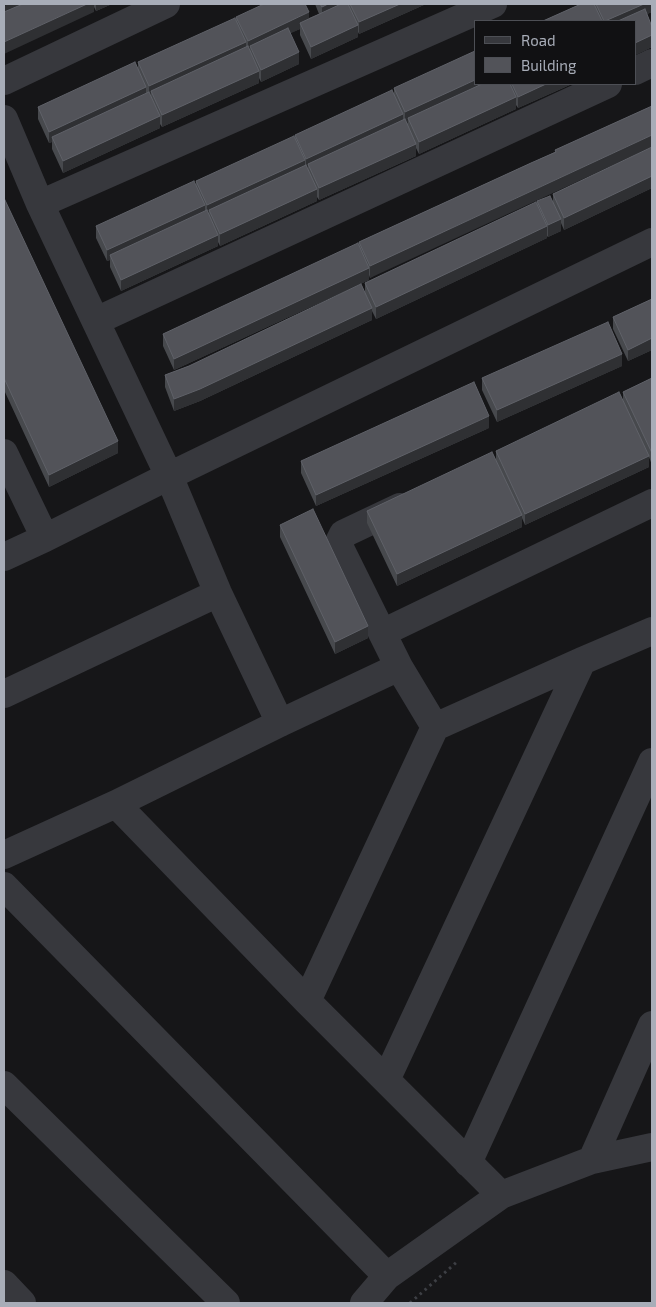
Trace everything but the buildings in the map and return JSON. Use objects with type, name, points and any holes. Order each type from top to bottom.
[{"type":"street","points":[[4,81],[166,4]]},
{"type":"street","points":[[40,204],[493,4]]},
{"type":"street","points":[[636,71],[652,63]]},
{"type":"street","points":[[96,321],[606,85]]},
{"type":"street","points":[[4,119],[40,204],[169,476],[218,593],[280,723]]},
{"type":"street","points":[[4,557],[652,242]]},
{"type":"street","points":[[4,453],[45,538]]},
{"type":"street","points":[[422,496],[343,534],[339,542],[341,550],[399,668],[435,728]]},
{"type":"street","points":[[382,633],[652,503]]},
{"type":"street","points":[[4,694],[218,593]]},
{"type":"street","points":[[307,1001],[435,728],[652,631]]},
{"type":"street","points":[[386,1080],[582,661]]},
{"type":"street","points":[[4,855],[116,804],[280,723],[399,668]]},
{"type":"street","points":[[468,1163],[652,762]]},
{"type":"street","points":[[116,804],[307,1001],[501,1195]]},
{"type":"street","points":[[4,886],[387,1276]]},
{"type":"street","points":[[592,1160],[652,1025]]},
{"type":"street","points":[[4,1085],[226,1303]]},
{"type":"street","points":[[364,1303],[387,1276],[501,1195],[592,1160],[652,1147]]},
{"type":"street","points":[[4,1284],[22,1303]]},
{"type":"path","points":[[410,1303],[462,1258]]}]
